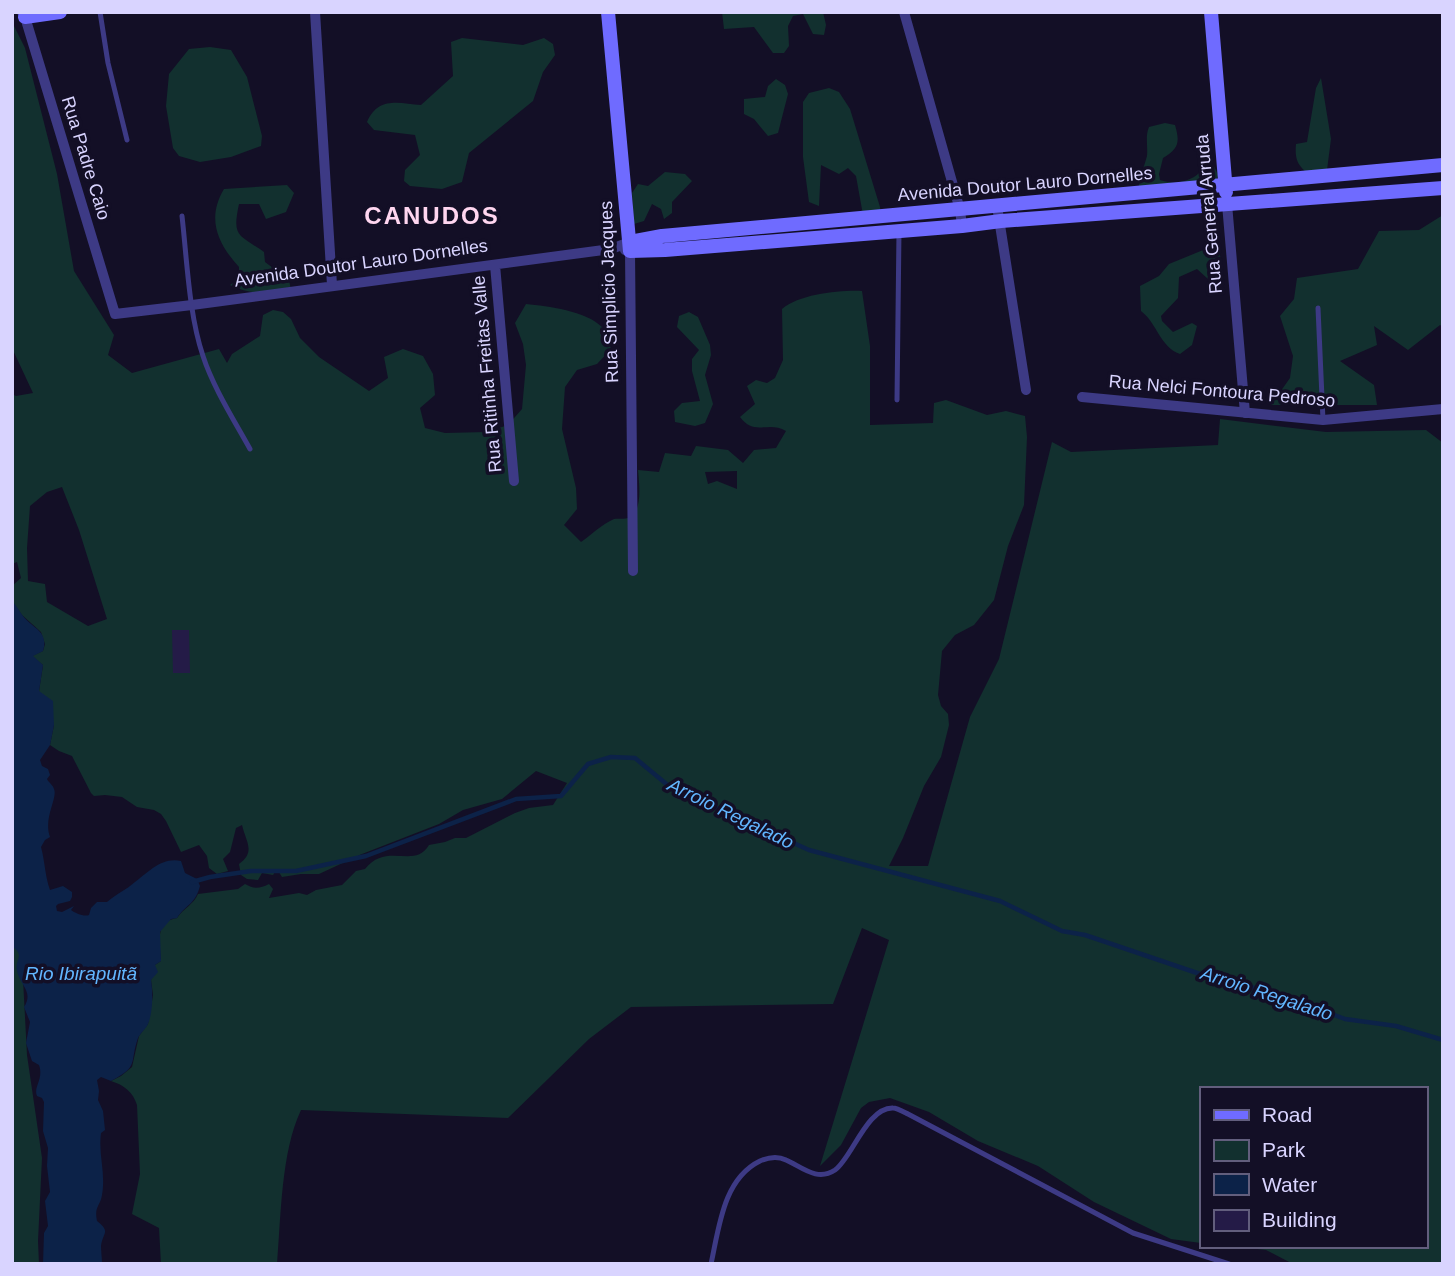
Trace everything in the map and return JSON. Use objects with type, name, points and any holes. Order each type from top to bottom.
[{"type":"main road","points":[[24,15],[60,12]]},
{"type":"main road","name":"Rua Simplicio Jacques","points":[[608,12],[630,247]]},
{"type":"main road","name":"Rua General Arruda","points":[[1211,12],[1227,204]]},
{"type":"main road","name":"Avenida Doutor Lauro Dornelles","points":[[630,247],[662,236],[1443,165]]},
{"type":"main road","name":"Avenida Doutor Lauro Dornelles","points":[[630,247],[665,250],[1000,221],[1443,188]]},
{"type":"street","points":[[315,12],[332,285]]},
{"type":"street","points":[[904,12],[960,209],[962,226]]},
{"type":"street","name":"Rua Padre Caio","points":[[24,15],[114,314]]},
{"type":"street","name":"Rua General Arruda","points":[[1227,204],[1245,413]]},
{"type":"street","points":[[997,206],[1026,390]]},
{"type":"street","name":"Avenida Doutor Lauro Dornelles","points":[[114,314],[630,247]]},
{"type":"street","name":"Rua Simplicio Jacques","points":[[630,247],[633,571]]},
{"type":"street","name":"Rua Ritinha Freitas Valle","points":[[495,265],[514,481]]},
{"type":"street","name":"Rua Nelci Fontoura Pedroso","points":[[1082,397],[1322,420],[1443,409]]},
{"type":"lane","points":[[100,12],[108,63],[127,140]]},
{"type":"lane","points":[[181,216],[192,305],[202,354],[250,449]]},
{"type":"lane","points":[[897,400],[899,231]]},
{"type":"lane","points":[[1318,308],[1322,420]]},
{"type":"lane","points":[[711,1264],[726,1200],[743,1172],[771,1157],[783,1158],[812,1174],[830,1173],[838,1168],[860,1133],[878,1114],[893,1108],[1133,1233],[1229,1264]]},
{"type":"green space","points":[[722,12],[823,12],[826,25],[824,35],[813,34],[803,14],[793,16],[788,26],[789,46],[784,53],[773,53],[754,27],[724,29]]},
{"type":"green space","points":[[12,22],[25,48],[57,174],[74,271],[114,335],[108,355],[132,373],[219,349],[227,363],[232,354],[260,336],[263,315],[273,310],[283,312],[291,319],[300,338],[319,357],[369,391],[388,378],[384,357],[403,349],[423,356],[433,374],[435,395],[420,408],[425,428],[445,433],[487,432],[508,425],[522,409],[526,365],[523,344],[515,323],[526,304],[577,313],[604,329],[611,349],[597,364],[577,370],[565,387],[562,429],[576,488],[577,509],[564,525],[581,542],[610,521],[628,518],[634,514],[639,496],[638,470],[659,472],[665,453],[691,456],[696,446],[728,450],[743,463],[754,450],[776,448],[786,431],[773,427],[751,426],[740,417],[755,404],[747,386],[756,380],[767,383],[775,378],[783,360],[782,309],[809,296],[862,291],[870,346],[870,425],[933,423],[934,403],[946,400],[987,415],[1006,411],[1025,416],[1027,437],[1024,505],[1008,546],[994,600],[974,625],[955,635],[942,651],[938,695],[941,706],[948,714],[949,725],[941,757],[924,786],[889,866],[928,866],[970,717],[999,659],[1052,442],[1071,452],[1218,445],[1220,419],[1326,432],[1426,430],[1443,443],[1443,1264],[1293,1264],[1266,1250],[1248,1248],[1427,1248],[1427,1087],[1200,1087],[1200,1243],[1171,1239],[1094,1202],[1038,1166],[978,1141],[929,1112],[890,1098],[869,1102],[861,1108],[841,1145],[820,1166],[889,940],[862,928],[833,1004],[631,1007],[589,1039],[508,1118],[301,1110],[289,1145],[277,1264],[161,1264],[159,1228],[132,1214],[140,1174],[137,1105],[127,1090],[111,1081],[132,1067],[139,1036],[148,1024],[153,995],[151,980],[155,965],[161,961],[160,935],[165,924],[177,918],[198,894],[238,889],[245,884],[257,888],[269,884],[273,889],[269,898],[299,893],[307,895],[316,890],[342,885],[356,871],[365,869],[382,857],[416,855],[429,845],[466,838],[515,813],[553,805],[567,783],[536,771],[502,799],[463,810],[439,824],[319,874],[282,877],[277,869],[273,875],[262,873],[258,880],[247,879],[241,875],[239,864],[248,851],[242,825],[236,828],[230,852],[223,859],[228,871],[217,874],[209,868],[207,856],[199,845],[181,852],[161,814],[137,807],[122,797],[94,796],[72,756],[50,745],[54,725],[39,691],[43,665],[32,656],[43,651],[45,644],[41,632],[22,615],[12,601],[12,586],[21,578],[17,562],[12,564],[12,394],[16,396],[33,393],[12,348]],"holes":[[[737,471],[737,489],[717,481],[708,484],[705,472]],[[62,487],[79,530],[107,619],[88,626],[47,602],[45,584],[28,581],[30,506],[47,492]]]},
{"type":"green space","points":[[462,38],[523,45],[544,38],[553,44],[555,55],[543,72],[533,101],[469,153],[462,182],[442,189],[410,186],[404,181],[405,170],[420,155],[415,135],[374,130],[367,122],[377,108],[383,105],[421,105],[453,76],[451,42]]},
{"type":"green space","points":[[210,47],[231,50],[247,77],[262,136],[261,146],[231,157],[200,162],[179,156],[173,148],[166,106],[169,74],[189,49]]},
{"type":"green space","points":[[1321,78],[1331,139],[1327,170],[1305,171],[1297,159],[1296,144],[1307,142],[1316,88]]},
{"type":"green space","points":[[776,79],[785,85],[788,94],[778,133],[768,136],[754,119],[744,114],[744,99],[765,97],[768,86]]},
{"type":"green space","points":[[829,88],[839,92],[850,109],[881,217],[863,215],[856,176],[848,168],[839,174],[821,165],[819,206],[809,202],[803,157],[803,102],[809,93]]},
{"type":"green space","points":[[1165,123],[1175,125],[1178,141],[1175,148],[1163,158],[1160,180],[1186,181],[1214,166],[1218,175],[1215,184],[1139,191],[1147,156],[1149,127]]},
{"type":"green space","points":[[665,172],[685,174],[692,181],[672,202],[672,213],[664,219],[661,209],[652,204],[644,221],[634,224],[632,193],[638,184],[648,186]]},
{"type":"green space","points":[[287,185],[294,193],[286,212],[266,219],[259,204],[239,204],[236,223],[239,234],[264,252],[265,262],[289,280],[291,290],[260,293],[230,285],[239,278],[239,267],[220,240],[215,221],[224,189]]},
{"type":"green space","points":[[1443,215],[1443,327],[1440,325],[1408,350],[1374,326],[1377,345],[1340,361],[1374,385],[1377,405],[1271,405],[1290,378],[1293,356],[1280,316],[1294,299],[1297,278],[1358,269],[1379,231],[1419,230]]},
{"type":"green space","points":[[1213,246],[1218,248],[1222,263],[1219,277],[1208,279],[1197,269],[1179,277],[1178,298],[1161,316],[1162,321],[1173,332],[1192,323],[1197,326],[1192,345],[1180,354],[1168,346],[1141,311],[1140,286],[1159,276],[1169,264]]},
{"type":"green space","points":[[689,312],[698,317],[710,345],[711,355],[705,375],[713,404],[705,423],[695,426],[675,422],[674,411],[682,403],[700,401],[692,371],[692,359],[699,350],[677,327],[679,316]]},
{"type":"green space","points":[[12,927],[22,960],[27,1055],[42,1158],[39,1264],[12,1264]]},
{"type":"water","name":"Rio Ibirapuitã","points":[[12,601],[44,639],[43,651],[33,656],[43,665],[39,691],[53,701],[54,725],[50,745],[40,760],[42,766],[48,769],[50,775],[47,779],[55,793],[48,823],[50,837],[41,847],[50,890],[63,886],[72,892],[70,901],[58,904],[57,911],[62,912],[74,906],[71,910],[89,915],[97,902],[107,902],[167,861],[181,861],[185,873],[197,879],[200,886],[193,901],[160,932],[161,961],[155,965],[158,972],[151,980],[151,1014],[147,1026],[138,1038],[130,1067],[111,1081],[101,1077],[97,1080],[98,1100],[103,1111],[105,1130],[101,1133],[100,1141],[103,1187],[96,1212],[97,1221],[105,1230],[101,1246],[102,1264],[43,1264],[44,1233],[48,1226],[45,1201],[50,1192],[48,1148],[43,1131],[44,1102],[36,1093],[40,1070],[39,1065],[32,1061],[26,1043],[30,1022],[24,1007],[28,997],[16,967],[19,956],[12,946]]},
{"type":"building","points":[[172,630],[189,630],[190,673],[173,673]]},
{"type":"waterway","name":"Arroio Regalado","points":[[192,882],[251,871],[296,871],[366,856],[516,799],[561,796],[588,764],[611,757],[635,758],[670,787],[809,850],[1000,901],[1062,931],[1085,935],[1206,976],[1279,994],[1345,1019],[1396,1026],[1443,1040]]},
{"type":"district","name":"CANUDOS","points":[[432,216]]}]
